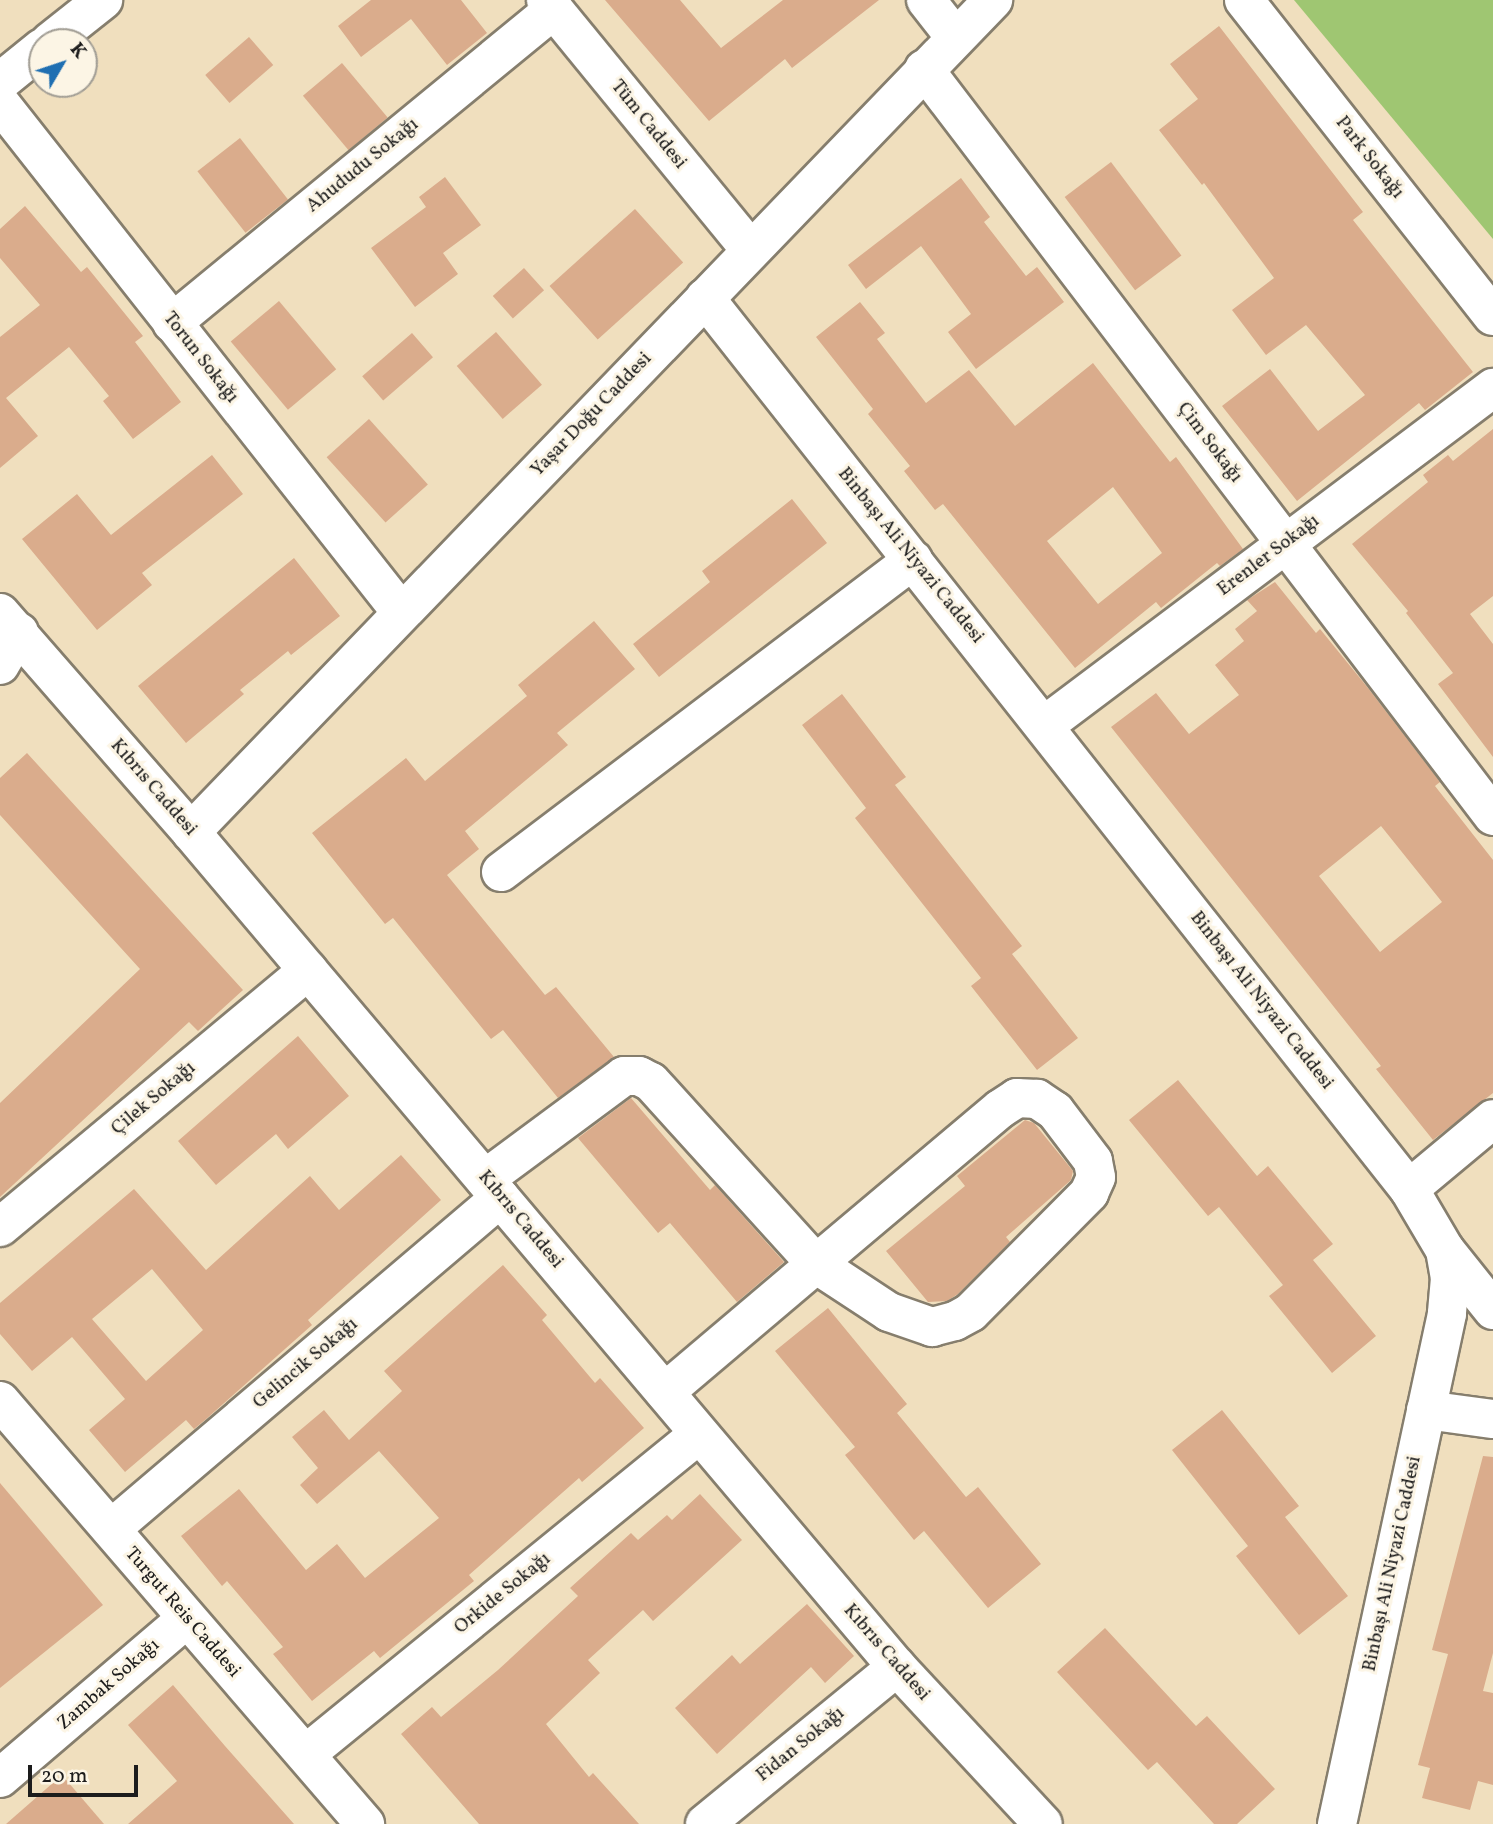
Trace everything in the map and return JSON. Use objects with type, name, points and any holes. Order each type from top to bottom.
[{"type":"street","points":[[55,28],[103,0]]},
{"type":"street","points":[[926,0],[955,37]]},
{"type":"street","name":"Yaşar Doğu Caddesi","points":[[191,832],[750,249],[993,0]]},
{"type":"street","name":"Park Sokağı","points":[[1244,0],[1493,316]]},
{"type":"street","name":"Tüm Caddesi","points":[[550,5],[750,249]]},
{"type":"street","name":"Ahududu Sokağı","points":[[172,323],[550,5]]},
{"type":"street","points":[[0,82],[28,54]]},
{"type":"street","name":"Çim Sokağı","points":[[924,69],[1493,817]]},
{"type":"street","name":"Torun Sokağı","points":[[0,103],[401,612]]},
{"type":"street","name":"Binbaşı Ali Niyazi Caddesi","points":[[705,298],[1409,1189],[1445,1250],[1450,1278],[1447,1314],[1337,1824]]},
{"type":"street","name":"Erenler Sokağı","points":[[1045,725],[1493,388]]},
{"type":"street","points":[[500,872],[913,560]]},
{"type":"street","points":[[0,665],[9,623]]},
{"type":"street","name":"Kıbrıs Caddesi","points":[[9,623],[191,832],[897,1667],[1043,1824]]},
{"type":"street","name":"Çilek Sokağı","points":[[0,1227],[308,970]]},
{"type":"street","name":"Gelincik Sokağı","points":[[111,1529],[624,1076],[639,1076],[651,1082],[816,1264]]},
{"type":"street","points":[[665,1392],[816,1264],[1000,1109],[1017,1098],[1037,1098],[1055,1111],[1093,1161],[1096,1177],[1089,1193],[971,1312],[955,1321],[932,1327],[914,1323],[889,1312],[816,1264]]},
{"type":"street","points":[[1409,1189],[1493,1119]]},
{"type":"street","points":[[1445,1250],[1493,1310]]},
{"type":"street","name":"Turgut Reis Caddesi","points":[[0,1401],[365,1824]]},
{"type":"street","points":[[1426,1410],[1493,1419]]},
{"type":"street","name":"Orkide Sokağı","points":[[306,1755],[699,1434]]},
{"type":"street","name":"Zambak Sokağı","points":[[0,1778],[186,1619]]},
{"type":"street","name":"Fidan Sokağı","points":[[705,1824],[897,1667]]},
{"type":"green space","points":[[1294,0],[1493,0],[1493,239]]},
{"type":"building","points":[[371,0],[461,0],[487,33],[447,65],[411,19],[361,57],[338,26]]},
{"type":"building","points":[[605,0],[680,0],[721,48],[783,0],[879,0],[792,68],[785,59],[709,121]]},
{"type":"building","points":[[1219,26],[1363,212],[1353,220],[1473,372],[1425,410],[1419,403],[1297,501],[1222,406],[1270,369],[1318,431],[1365,395],[1306,325],[1266,355],[1232,310],[1274,278],[1204,183],[1202,185],[1159,130],[1198,99],[1170,64]]},
{"type":"building","points":[[249,37],[273,65],[230,103],[205,75]]},
{"type":"building","points":[[342,63],[388,117],[349,150],[303,96]]},
{"type":"building","points":[[240,138],[288,199],[245,233],[197,171]]},
{"type":"building","points":[[1111,162],[1181,255],[1135,290],[1065,197]]},
{"type":"building","points":[[445,177],[481,225],[443,253],[458,274],[415,307],[371,248],[426,207],[419,197]]},
{"type":"building","points":[[961,178],[990,217],[984,222],[1026,276],[1037,267],[1064,302],[976,369],[948,332],[971,314],[921,246],[866,289],[848,265]]},
{"type":"building","points":[[25,206],[81,272],[87,267],[143,336],[135,342],[181,402],[133,439],[103,401],[109,396],[69,347],[6,398],[38,436],[0,468],[0,337],[40,305],[0,258],[0,229]]},
{"type":"building","points":[[635,209],[683,263],[598,339],[550,286]]},
{"type":"building","points":[[524,268],[544,290],[513,318],[493,296]]},
{"type":"building","points":[[279,301],[336,369],[288,410],[231,341]]},
{"type":"building","points":[[860,302],[885,333],[877,339],[926,403],[969,370],[1015,426],[1093,363],[1170,462],[1176,457],[1243,549],[1220,566],[1217,563],[1161,608],[1156,602],[1075,668],[943,504],[935,510],[904,471],[910,466],[868,414],[873,409],[816,337]],"holes":[[[1113,487],[1162,553],[1098,604],[1047,541]]]},
{"type":"building","points":[[496,332],[542,385],[503,419],[457,366]]},
{"type":"building","points":[[412,333],[433,357],[383,400],[362,376]]},
{"type":"building","points":[[369,419],[428,484],[386,523],[327,457]]},
{"type":"building","points":[[1493,429],[1493,596],[1470,614],[1493,644],[1493,757],[1438,684],[1453,673],[1406,613],[1408,611],[1352,544],[1428,482],[1423,475],[1448,455],[1453,461]]},
{"type":"building","points":[[212,455],[243,494],[142,573],[152,585],[97,630],[22,539],[77,494],[111,535]]},
{"type":"building","points":[[792,499],[827,543],[659,677],[633,644],[710,582],[702,571]]},
{"type":"building","points":[[294,558],[340,616],[291,655],[288,651],[240,690],[244,694],[186,743],[138,686]]},
{"type":"building","points":[[1275,582],[1316,633],[1320,629],[1440,782],[1435,786],[1493,860],[1493,1093],[1433,1140],[1376,1069],[1381,1066],[1111,727],[1156,693],[1189,734],[1239,695],[1215,665],[1244,641],[1235,629],[1257,611],[1247,600]],"holes":[[[1381,826],[1442,902],[1380,952],[1319,876]]]},
{"type":"building","points":[[594,621],[635,669],[557,733],[568,745],[465,831],[479,849],[447,875],[545,995],[556,987],[614,1057],[558,1098],[503,1030],[491,1039],[393,918],[385,924],[312,833],[406,758],[425,781],[527,696],[518,685]]},
{"type":"building","points":[[842,694],[906,777],[895,785],[1022,946],[1012,954],[1078,1038],[1037,1070],[971,986],[981,978],[855,818],[866,808],[802,725]]},
{"type":"building","points":[[27,753],[243,990],[198,1031],[189,1022],[0,1197],[0,1103],[140,969],[0,815],[0,778]]},
{"type":"building","points":[[298,1036],[349,1096],[288,1149],[276,1134],[216,1185],[178,1141]]},
{"type":"building","points":[[1178,1080],[1257,1176],[1268,1166],[1333,1244],[1313,1260],[1376,1336],[1332,1373],[1269,1296],[1283,1285],[1219,1207],[1208,1216],[1129,1120]]},
{"type":"building","points":[[631,1098],[710,1190],[715,1185],[784,1262],[737,1302],[670,1223],[658,1233],[578,1138]]},
{"type":"building","points":[[1025,1120],[1034,1123],[1073,1171],[1071,1180],[1006,1237],[1010,1242],[958,1294],[947,1301],[928,1302],[886,1251],[965,1186],[957,1176]]},
{"type":"building","points":[[401,1155],[441,1200],[308,1320],[312,1325],[205,1420],[194,1429],[186,1420],[125,1472],[89,1430],[125,1399],[72,1337],[32,1371],[0,1334],[0,1303],[134,1189],[206,1270],[310,1176],[339,1210]],"holes":[[[152,1269],[203,1330],[146,1381],[92,1319]]]},
{"type":"building","points":[[503,1265],[547,1315],[542,1320],[595,1383],[600,1378],[644,1428],[582,1482],[579,1478],[469,1575],[474,1581],[380,1658],[374,1651],[312,1701],[273,1654],[283,1647],[227,1581],[222,1586],[181,1536],[239,1489],[306,1570],[337,1544],[365,1578],[439,1518],[379,1451],[317,1504],[300,1485],[318,1468],[292,1437],[324,1410],[349,1440],[402,1391],[384,1371]]},
{"type":"building","points":[[828,1308],[907,1404],[897,1413],[966,1497],[978,1487],[1041,1564],[988,1608],[924,1531],[914,1540],[845,1455],[855,1447],[775,1351]]},
{"type":"building","points":[[1222,1410],[1299,1506],[1285,1517],[1348,1596],[1299,1635],[1236,1556],[1248,1546],[1172,1450]]},
{"type":"building","points":[[1483,1456],[1493,1457],[1493,1653],[1483,1691],[1493,1693],[1493,1785],[1478,1781],[1470,1810],[1422,1798],[1430,1768],[1418,1765],[1448,1654],[1432,1650]]},
{"type":"building","points":[[0,1483],[103,1605],[0,1688]]},
{"type":"building","points":[[700,1494],[742,1540],[653,1621],[643,1610],[588,1660],[600,1673],[546,1724],[589,1777],[593,1773],[639,1824],[479,1824],[401,1734],[432,1707],[441,1717],[498,1670],[578,1596],[570,1588],[631,1533],[638,1540],[667,1515],[672,1520]]},
{"type":"building","points":[[807,1604],[854,1656],[825,1683],[811,1667],[717,1754],[675,1708],[732,1655],[740,1664]]},
{"type":"building","points":[[1105,1628],[1196,1726],[1207,1716],[1275,1789],[1237,1824],[1214,1824],[1157,1762],[1148,1770],[1057,1672]]},
{"type":"building","points":[[173,1685],[294,1824],[128,1824],[177,1781],[128,1725]]},
{"type":"building","points":[[62,1775],[104,1824],[6,1824]]}]
